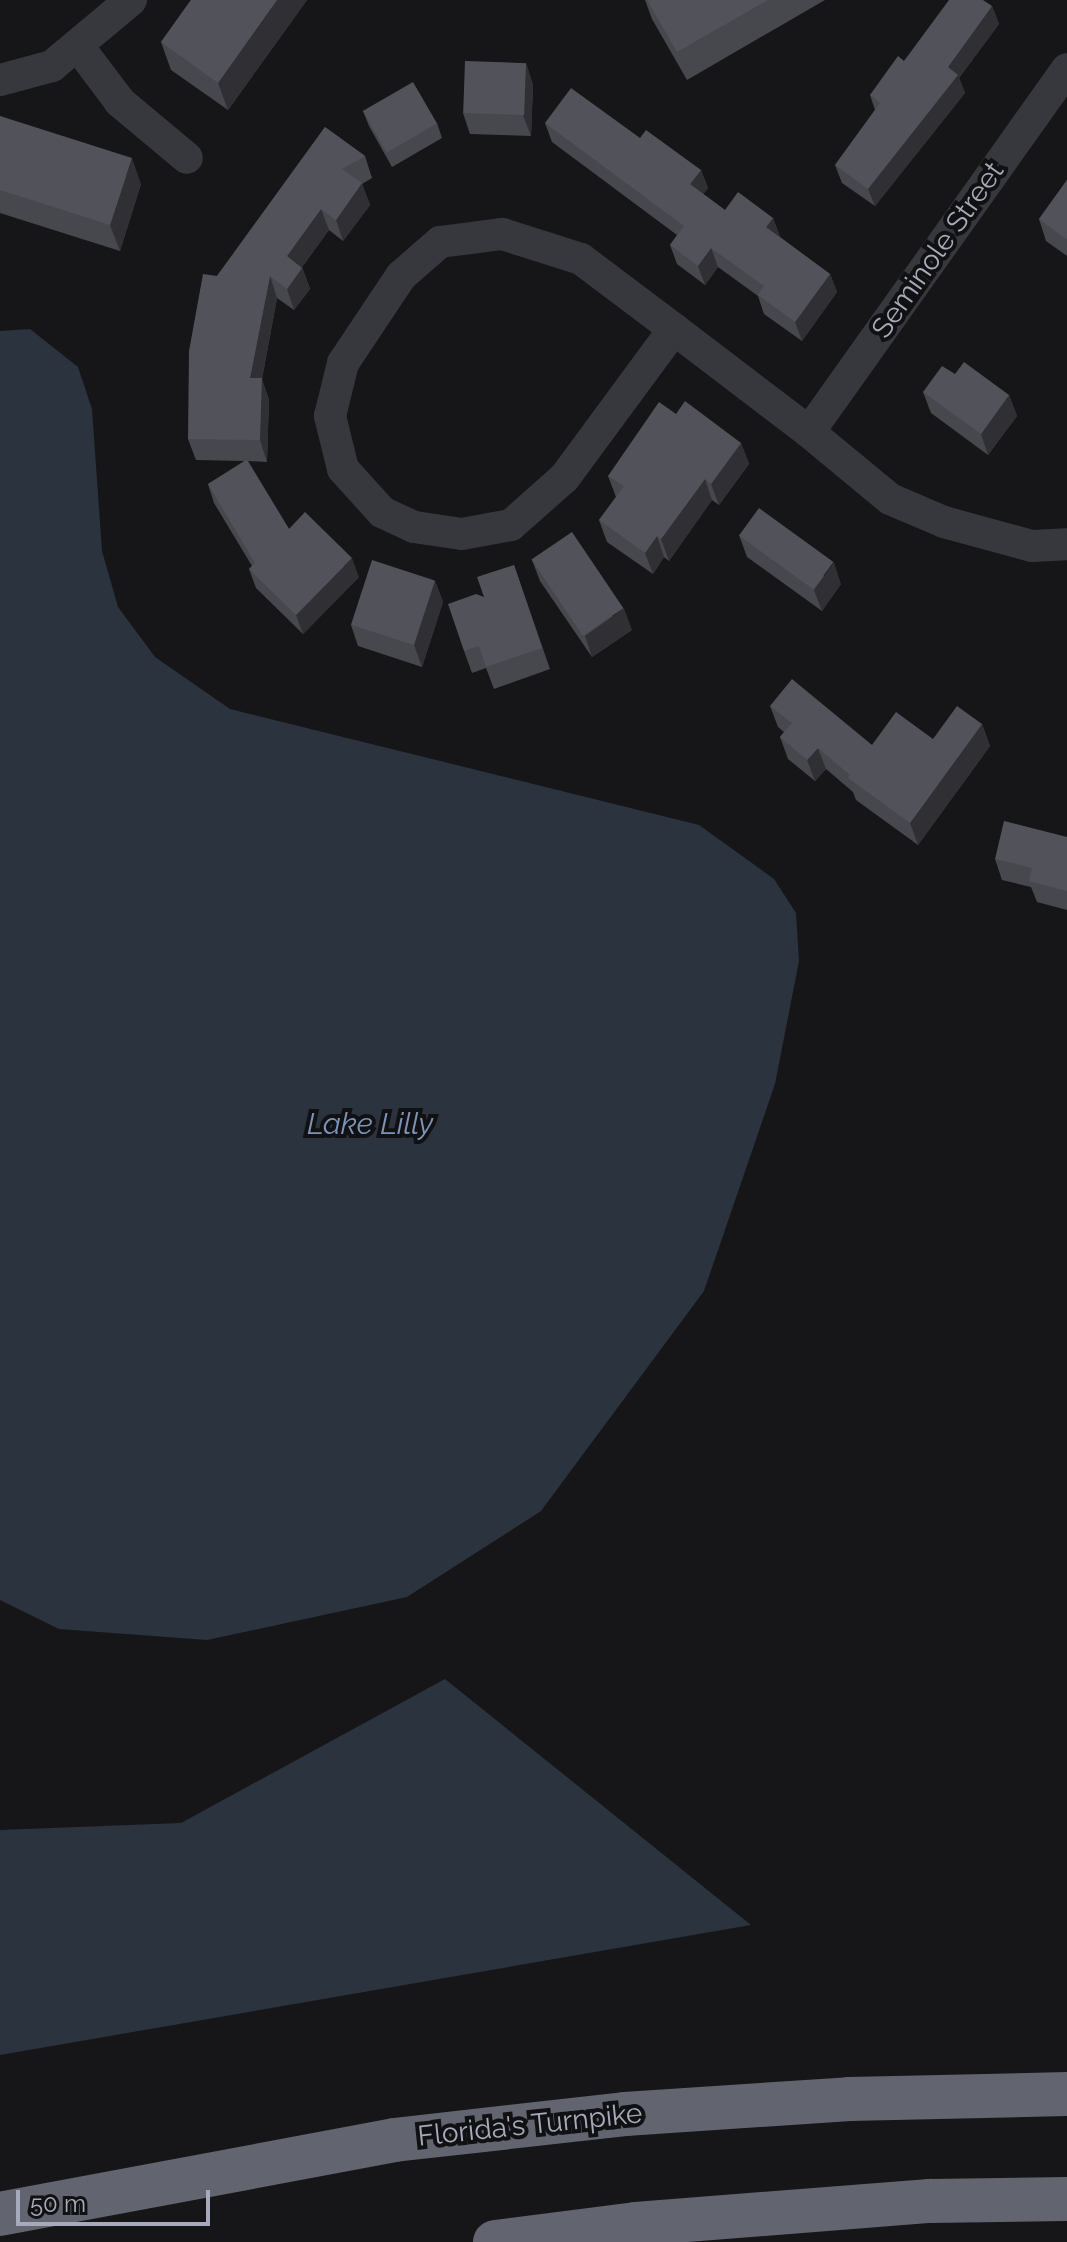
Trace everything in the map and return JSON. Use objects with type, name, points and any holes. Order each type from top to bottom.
[{"type":"highway","name":"Florida's Turnpike","points":[[0,2214],[394,2140],[641,2113],[849,2099],[1067,2094]]},
{"type":"highway","points":[[495,2242],[636,2224],[930,2201],[1067,2199]]},
{"type":"street","points":[[0,80],[52,66],[131,0]]},
{"type":"street","points":[[78,46],[120,102],[187,158]]},
{"type":"street","name":"Seminole Street","points":[[809,432],[1067,69]]},
{"type":"street","points":[[674,329],[564,478],[511,525],[462,534],[414,527],[382,512],[343,469],[330,416],[343,363],[401,276],[440,242],[502,234],[581,259],[674,329],[809,432],[890,499],[944,522],[1032,546],[1067,544]]},
{"type":"water","name":"Lake Lilly","points":[[30,329],[78,367],[92,409],[102,551],[118,607],[155,657],[230,709],[699,825],[774,879],[796,913],[799,961],[775,1084],[704,1291],[541,1511],[407,1597],[207,1640],[59,1629],[0,1600],[0,331]]},
{"type":"water","points":[[445,1679],[751,1925],[0,2055],[0,1830],[181,1823]]},
{"type":"building","points":[[191,0],[277,0],[218,83],[161,42]]},
{"type":"building","points":[[647,0],[768,0],[677,52]]},
{"type":"building","points":[[949,0],[983,0],[992,6],[948,67],[958,75],[868,189],[835,165],[880,103],[870,95],[898,56],[904,61]]},
{"type":"building","points":[[465,61],[526,63],[524,115],[463,113]]},
{"type":"building","points":[[413,82],[437,124],[387,153],[363,111]]},
{"type":"building","points":[[571,88],[640,138],[646,130],[701,170],[690,184],[725,210],[738,192],[773,218],[766,227],[830,274],[795,322],[758,295],[764,286],[711,248],[698,266],[670,245],[684,226],[545,123]]},
{"type":"building","points":[[0,116],[132,158],[110,225],[0,190]]},
{"type":"building","points":[[325,127],[365,156],[342,169],[362,183],[336,220],[321,209],[287,256],[302,268],[287,289],[270,276],[250,378],[262,378],[260,440],[188,439],[189,351],[203,274],[217,276]]},
{"type":"building","points":[[1067,180],[1067,240],[1039,219]]},
{"type":"building","points":[[964,362],[1009,395],[981,434],[923,392],[942,366],[955,374]]},
{"type":"building","points":[[685,401],[741,443],[711,484],[705,479],[661,539],[657,536],[645,553],[599,520],[624,486],[608,476],[659,402],[676,414]]},
{"type":"building","points":[[247,460],[289,529],[305,512],[352,558],[296,615],[249,569],[255,563],[208,484]]},
{"type":"building","points":[[759,508],[833,562],[813,590],[739,536]]},
{"type":"building","points":[[572,532],[623,608],[583,636],[531,559]]},
{"type":"building","points":[[372,560],[435,580],[414,645],[351,625]]},
{"type":"building","points":[[514,565],[542,648],[486,667],[479,646],[464,651],[448,604],[476,594],[484,597],[477,577]]},
{"type":"building","points":[[792,679],[872,745],[896,712],[933,739],[957,706],[982,724],[910,823],[848,778],[850,775],[818,748],[807,760],[780,737],[792,723],[770,706]]},
{"type":"building","points":[[1004,821],[1067,837],[1067,891],[1029,881],[1032,868],[995,859]]}]
